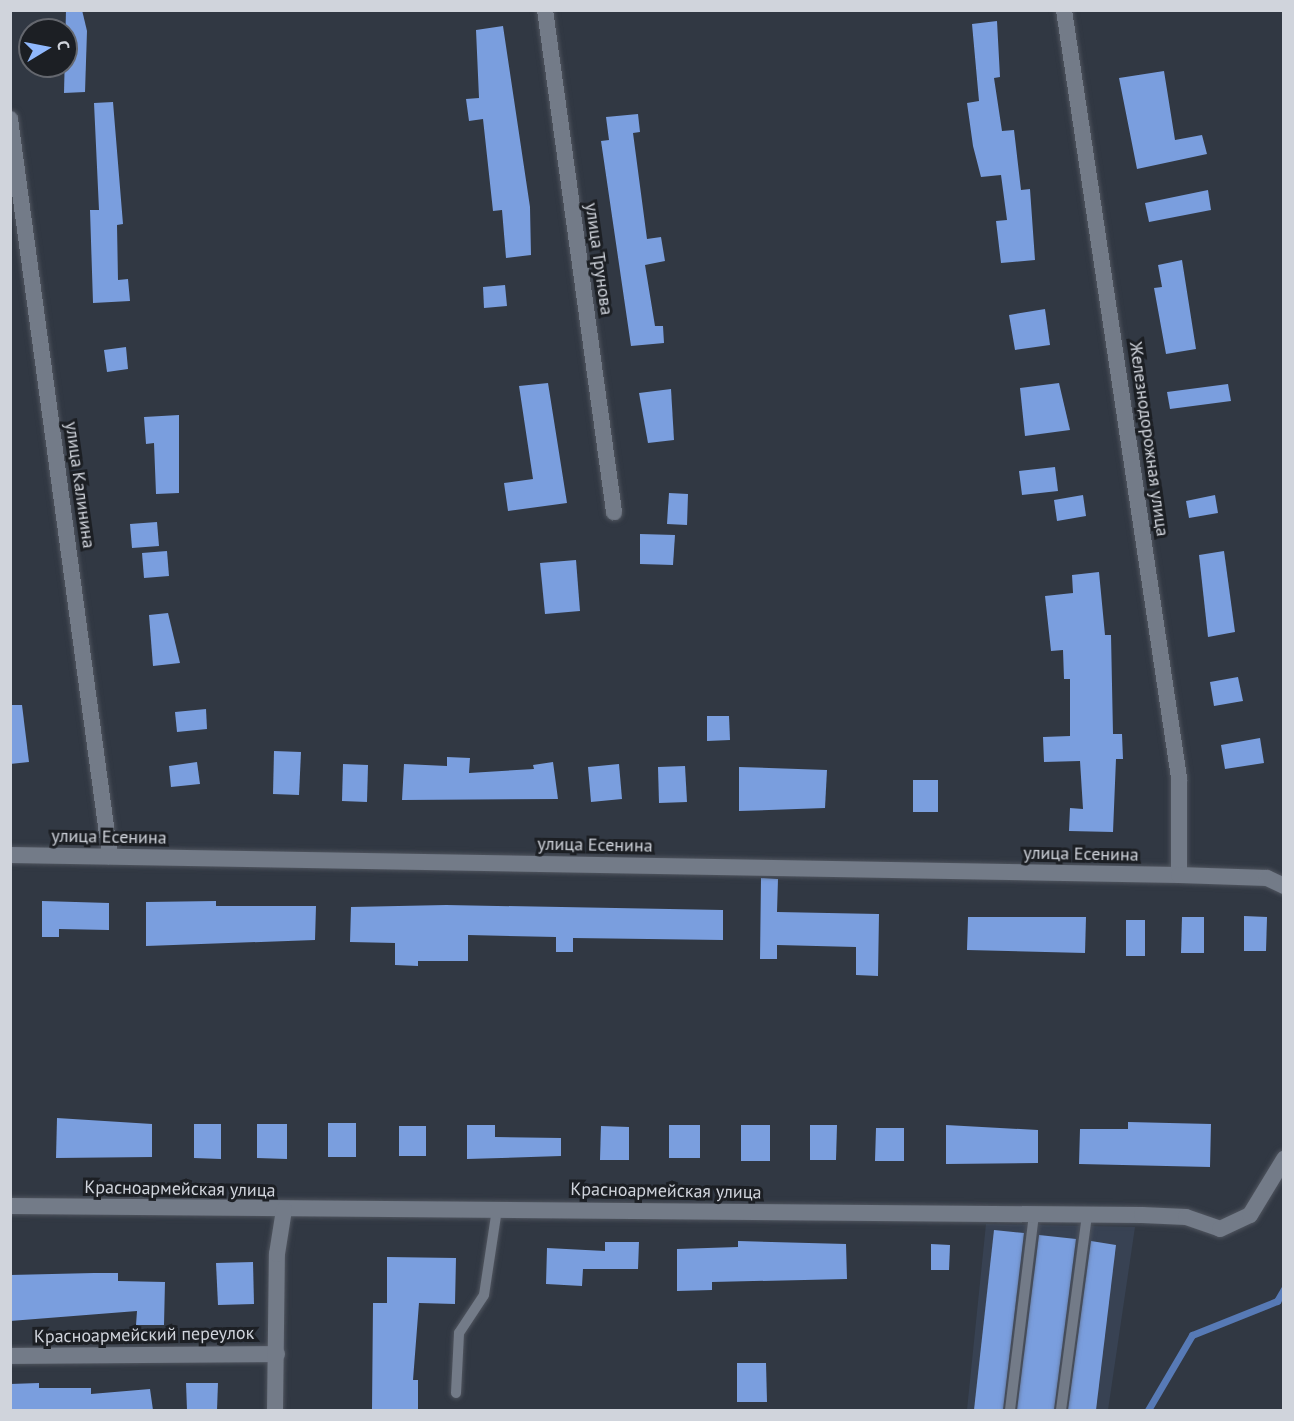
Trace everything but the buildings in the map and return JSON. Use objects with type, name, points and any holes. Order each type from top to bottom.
[{"type":"street","name":"улица Трунова","points":[[545,10],[614,512]]},
{"type":"street","name":"Железнодорожная улица","points":[[1064,10],[1179,778],[1179,875]]},
{"type":"street","name":"улица Калинина","points":[[10,119],[110,856]]},
{"type":"street","name":"улица Есенина","points":[[10,855],[1179,875]]},
{"type":"street","points":[[1179,875],[1267,878],[1284,886]]},
{"type":"street","name":"Красноармейская улица","points":[[10,1206],[1087,1215],[1186,1217],[1220,1230],[1250,1215],[1284,1159]]},
{"type":"street","points":[[275,1410],[277,1254],[284,1210]]},
{"type":"street","name":"Красноармейский переулок","points":[[10,1356],[277,1354]]},
{"type":"lane","points":[[456,1393],[459,1333],[484,1295],[497,1209]]},
{"type":"lane","points":[[1010,1410],[1034,1214]]},
{"type":"lane","points":[[1061,1410],[1087,1215]]},
{"type":"shaded area","points":[[986,1224],[1135,1227],[1108,1410],[967,1410]]},
{"type":"waterway","points":[[1148,1410],[1192,1335],[1277,1301],[1284,1289]]}]
